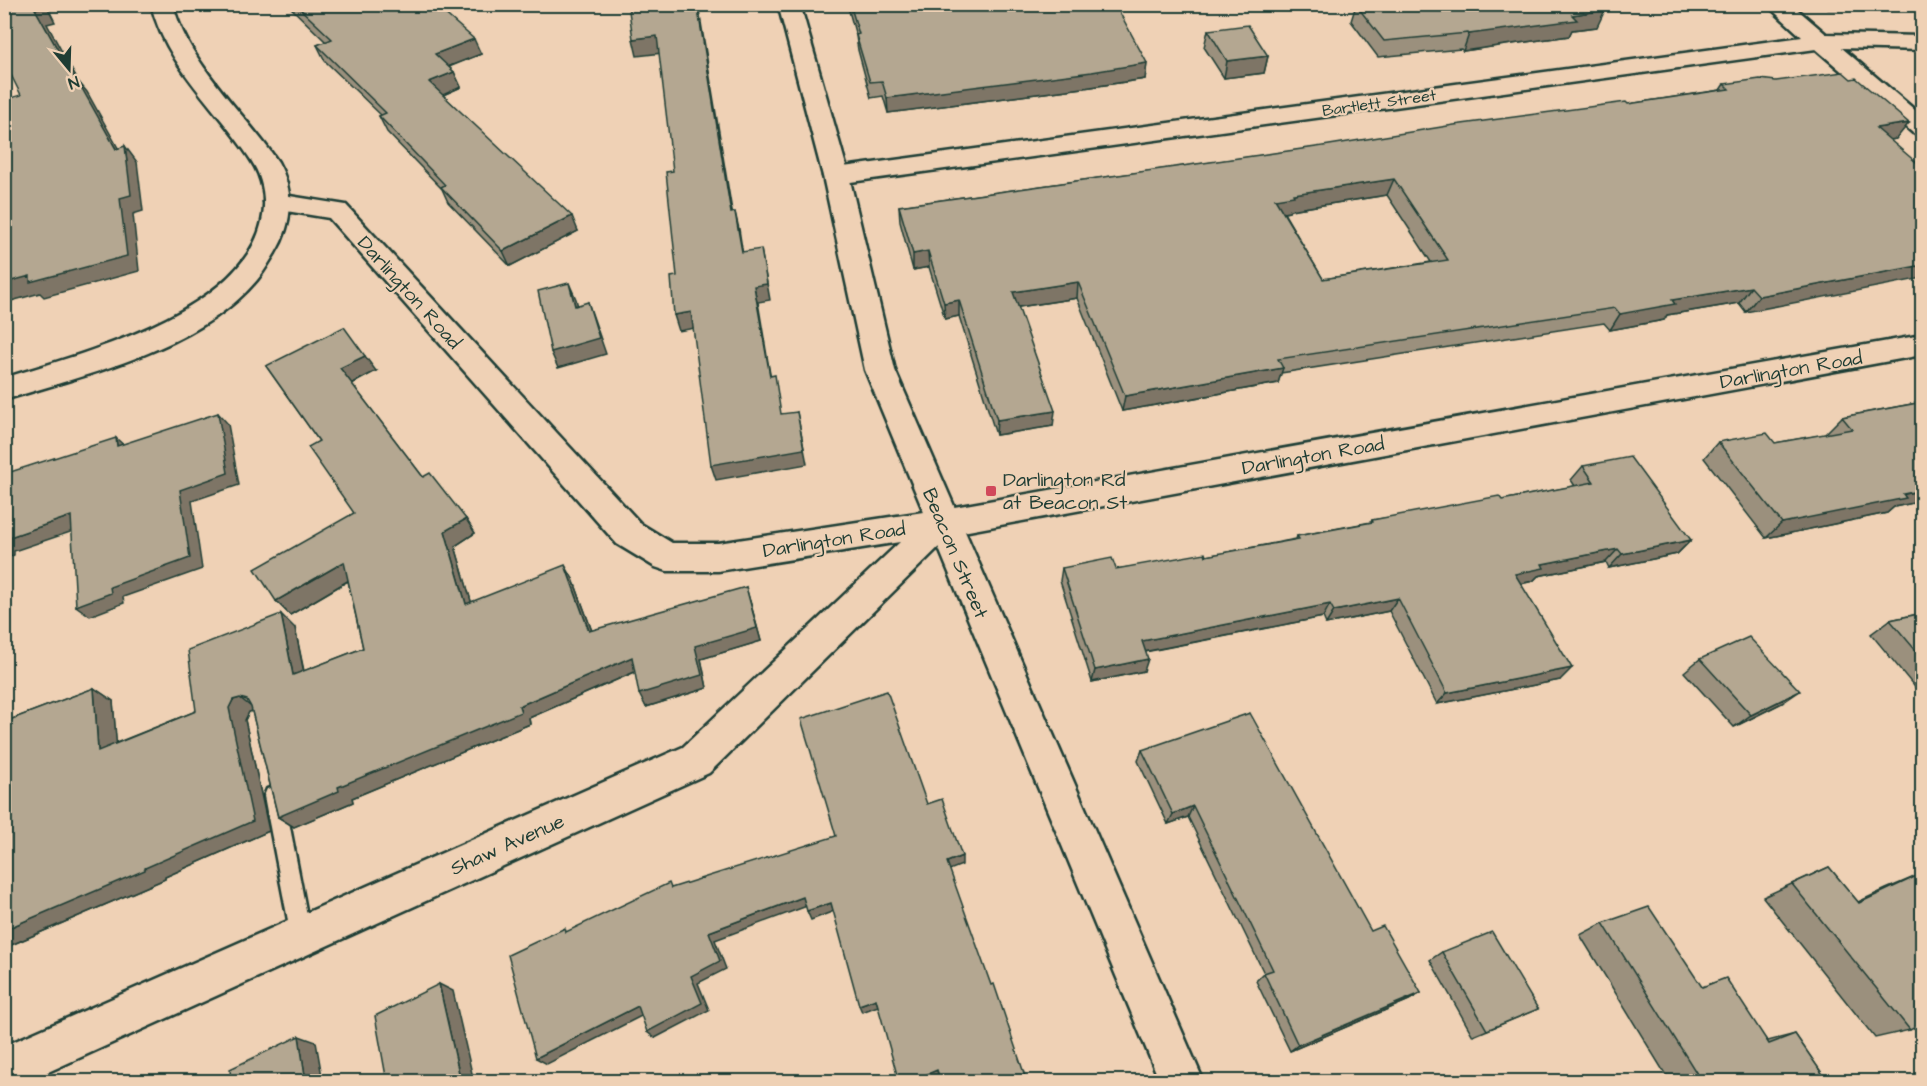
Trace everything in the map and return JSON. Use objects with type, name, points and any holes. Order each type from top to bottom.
[{"type":"street","points":[[4,388],[103,356],[173,329],[220,301],[249,274],[276,226],[277,202],[272,176],[180,46],[162,4]]},
{"type":"street","name":"Beacon Street","points":[[789,4],[836,176],[880,370],[1182,1082]]},
{"type":"street","points":[[1777,4],[1923,128]]},
{"type":"street","name":"Bartlett Street","points":[[836,176],[1822,42],[1923,43]]},
{"type":"street","name":"Darlington Road","points":[[277,202],[337,211],[629,534],[667,557],[718,557],[943,522],[1923,345]]},
{"type":"street","name":"Shaw Avenue","points":[[4,1069],[696,760],[943,522]]},
{"type":"lane","points":[[269,774],[301,936]]},
{"type":"building","points":[[4,4],[43,4],[44,6],[35,9],[73,77],[75,76],[116,149],[125,146],[131,195],[120,198],[127,256],[30,282],[30,276],[4,283],[4,110],[7,109],[4,100],[21,95],[4,61],[4,57],[9,55],[4,47]]},
{"type":"building","points":[[295,4],[434,4],[474,39],[435,54],[454,72],[429,82],[572,216],[503,251],[441,187],[445,185],[379,116],[386,113],[317,45],[332,39]]},
{"type":"building","points":[[628,4],[697,4],[731,213],[735,212],[742,252],[761,249],[767,284],[754,286],[770,376],[775,375],[781,414],[797,412],[804,449],[711,465],[691,312],[674,315],[671,277],[677,276],[666,172],[673,171],[657,36],[633,39]]},
{"type":"building","points":[[850,4],[1060,4],[1063,10],[1115,4],[1147,63],[887,98],[882,81],[870,82],[856,35],[859,34]]},
{"type":"building","points":[[1599,4],[1605,10],[1572,15],[1577,20],[1469,34],[1384,41],[1356,5]]},
{"type":"building","points":[[1248,25],[1268,56],[1227,61],[1208,30]]},
{"type":"building","points":[[1843,72],[1851,79],[1856,78],[1909,123],[1876,128],[1923,168],[1923,265],[1759,296],[1751,287],[1672,300],[1675,304],[1620,314],[1615,308],[1278,359],[1283,368],[1125,396],[1078,282],[1013,292],[1055,411],[997,420],[959,300],[944,303],[928,251],[913,254],[899,206],[1323,146],[1454,125],[1729,89],[1724,84],[1760,79],[1776,81]],"holes":[[[1394,179],[1448,260],[1323,279],[1275,199],[1294,196],[1293,194]]]},
{"type":"building","points":[[569,283],[575,306],[588,302],[599,338],[551,352],[538,291]]},
{"type":"building","points":[[344,327],[365,356],[340,368],[423,477],[430,473],[466,519],[445,531],[466,604],[565,565],[589,631],[746,587],[757,628],[695,646],[702,675],[639,694],[632,657],[519,706],[521,712],[338,787],[339,791],[278,817],[251,707],[247,700],[240,698],[233,700],[229,708],[253,821],[4,930],[4,722],[94,688],[98,751],[196,711],[188,650],[281,614],[293,675],[363,648],[344,562],[276,601],[255,569],[354,513],[308,447],[319,441],[266,366]]},
{"type":"building","points":[[1923,402],[1923,490],[1903,494],[1906,498],[1782,523],[1718,442],[1767,433],[1775,443],[1852,429],[1842,417]]},
{"type":"building","points":[[218,413],[228,473],[180,490],[190,558],[110,587],[111,593],[76,606],[71,516],[4,539],[4,474],[116,438],[117,446]]},
{"type":"building","points":[[1630,457],[1691,540],[1622,554],[1618,549],[1542,564],[1544,568],[1515,574],[1572,668],[1447,693],[1398,598],[1334,611],[1330,604],[1142,641],[1148,659],[1095,670],[1062,568],[1112,558],[1116,569],[1205,553],[1206,556],[1299,539],[1297,536],[1373,522],[1372,520],[1499,496],[1502,500],[1594,482],[1583,466]]},
{"type":"building","points":[[1923,613],[1923,659],[1890,620]]},
{"type":"building","points":[[1749,637],[1800,691],[1751,715],[1700,659]]},
{"type":"building","points":[[887,691],[927,804],[942,799],[962,856],[947,862],[991,985],[994,984],[1027,1082],[941,1082],[937,1070],[909,1082],[899,1082],[876,999],[859,1005],[831,903],[807,911],[803,897],[709,932],[720,961],[691,976],[702,1003],[647,1032],[638,1006],[536,1058],[508,955],[565,928],[566,932],[669,883],[671,888],[836,836],[801,719]]},
{"type":"building","points":[[1250,713],[1371,931],[1383,926],[1421,993],[1298,1045],[1264,973],[1273,970],[1193,806],[1173,814],[1142,750]]},
{"type":"building","points":[[1829,867],[1859,903],[1919,875],[1923,879],[1923,1023],[1910,1030],[1792,884]]},
{"type":"building","points":[[1649,907],[1702,987],[1726,978],[1769,1044],[1795,1034],[1828,1082],[1702,1082],[1603,923]]},
{"type":"building","points":[[1492,932],[1538,1009],[1487,1030],[1442,952]]},
{"type":"building","points":[[439,984],[461,1082],[387,1082],[375,1016]]},
{"type":"building","points":[[299,1036],[306,1082],[231,1082],[230,1069]]},
{"type":"place","name":"Darlington Rd at Beacon St","points":[[991,491]]}]
